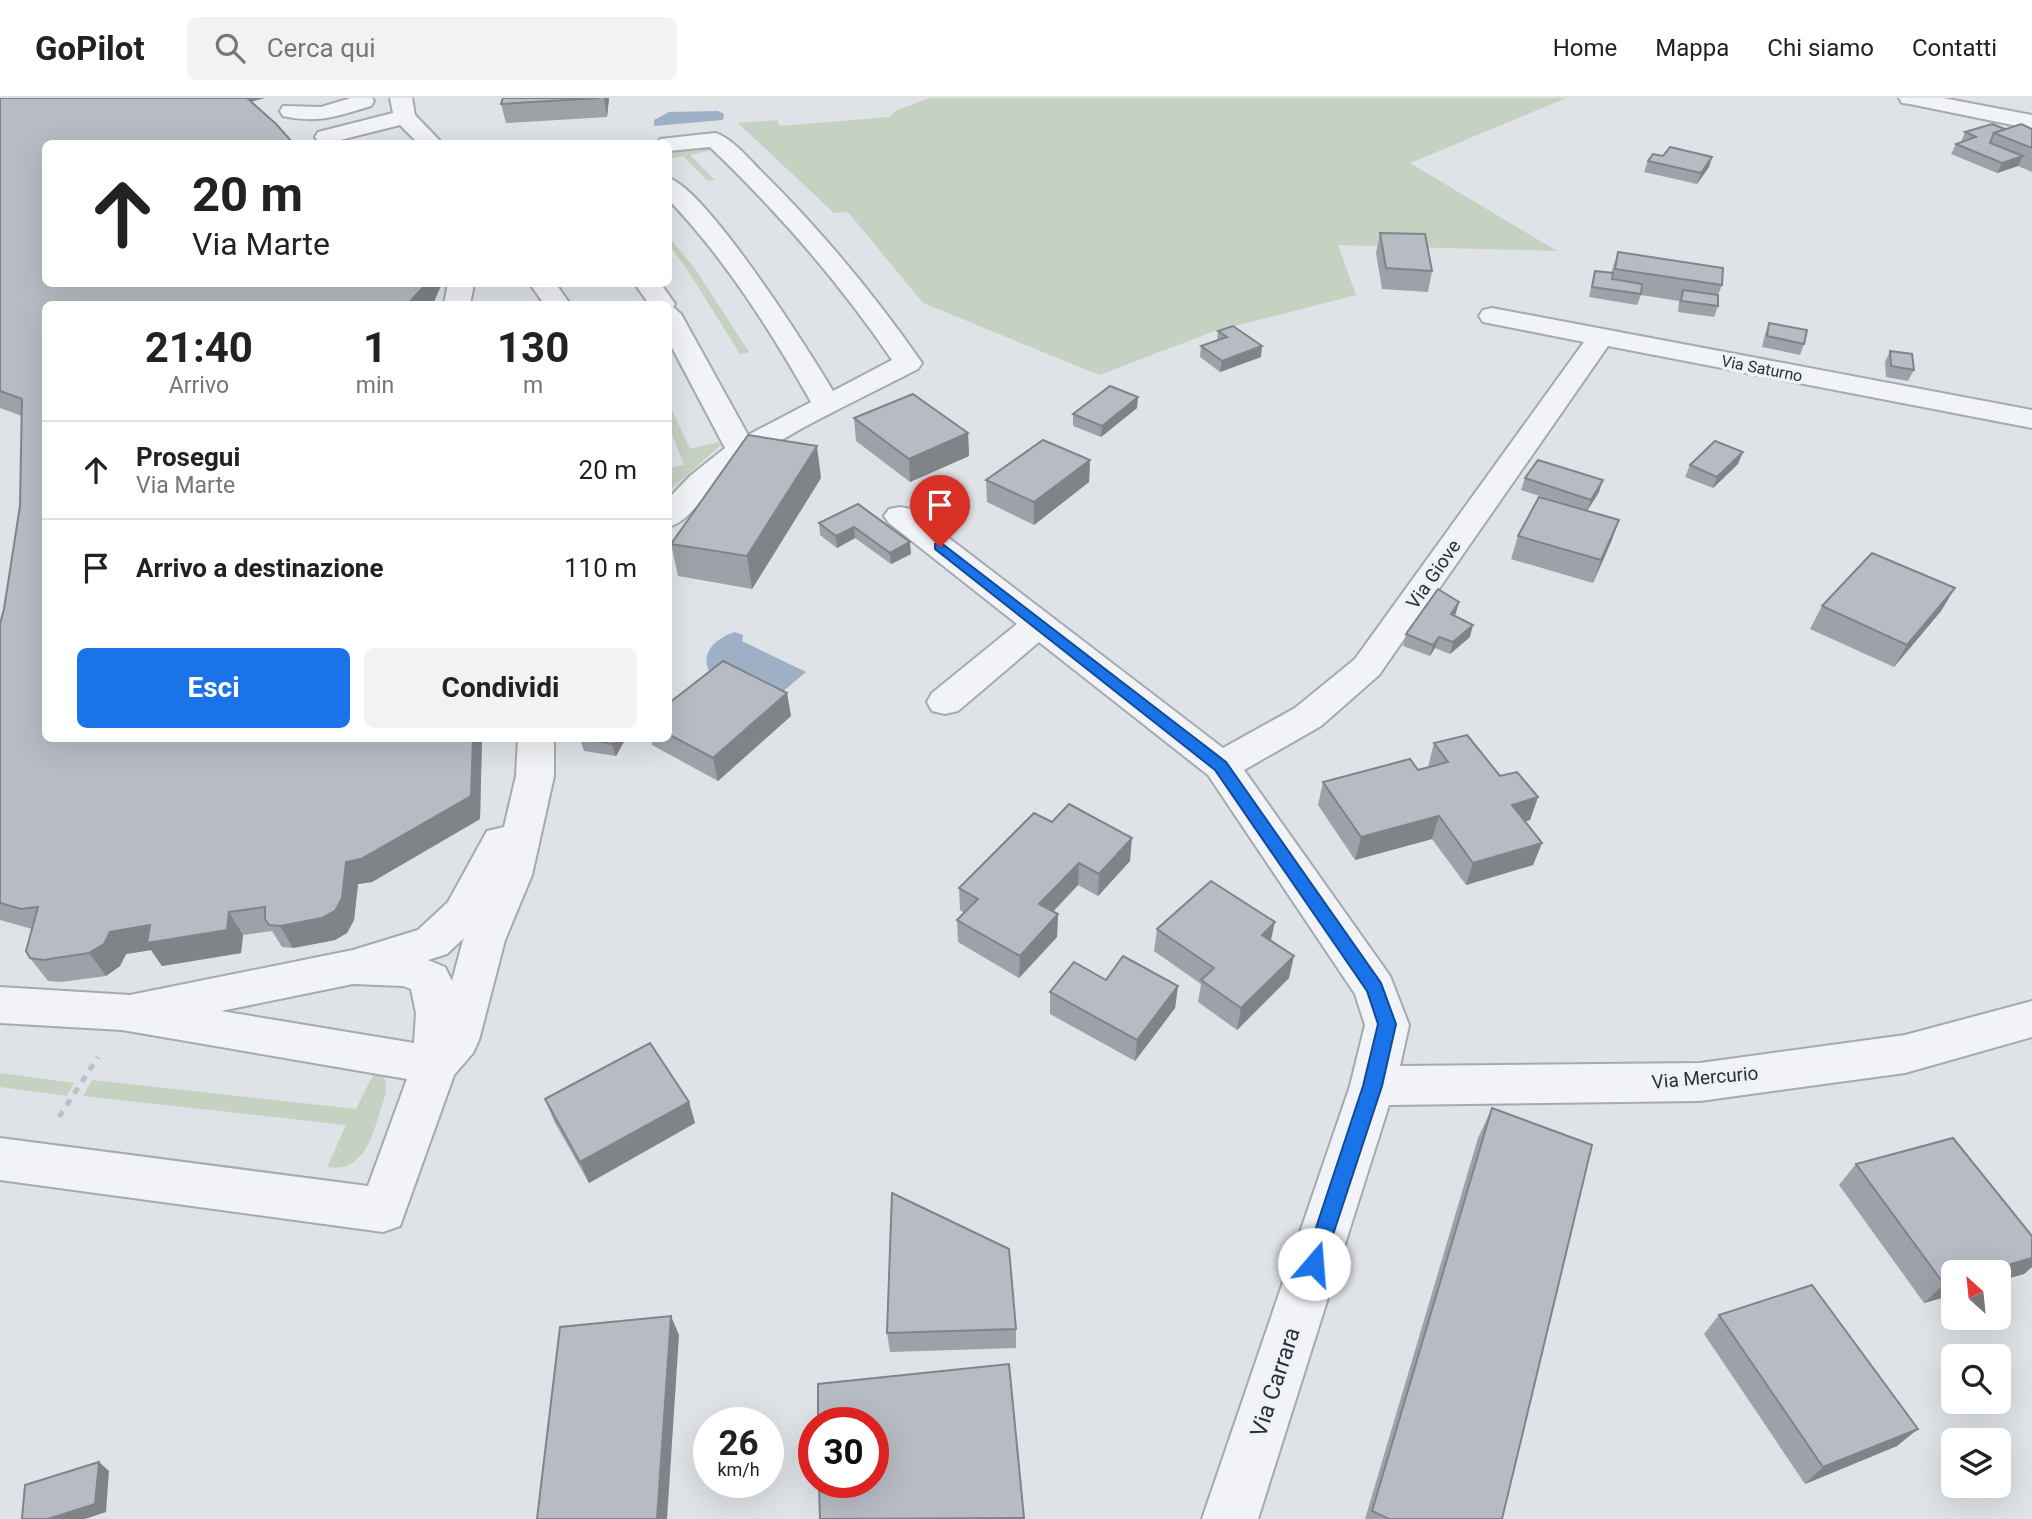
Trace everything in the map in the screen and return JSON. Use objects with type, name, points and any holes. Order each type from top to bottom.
[{"type":"street","points":[[291,111],[322,114],[372,98]]},
{"type":"street","points":[[1910,98],[2032,122]]},
{"type":"street","points":[[329,140],[326,137],[403,108],[429,140]]},
{"type":"street","points":[[672,144],[715,140],[751,173],[825,252],[884,327],[908,363],[741,450],[701,482],[672,514]]},
{"type":"street","points":[[672,190],[741,271],[793,346],[827,404]]},
{"type":"street","name":"Via Saturno","points":[[1492,316],[2032,419]]},
{"type":"street","points":[[672,321],[741,450]]},
{"type":"street","name":"Via Giove","points":[[1221,766],[1308,718],[1367,667],[1601,337]]},
{"type":"street","name":"Via Carrara","points":[[900,516],[1221,766],[1375,988],[1387,1024],[1373,1086],[1230,1519]]},
{"type":"street","points":[[945,702],[1039,624]]},
{"type":"street","points":[[122,1012],[353,967],[432,942],[463,913],[536,757],[551,742]]},
{"type":"street","points":[[435,1065],[457,1040],[484,940],[512,875],[536,757]]},
{"type":"street","points":[[0,1159],[383,1210],[435,1065],[438,1013],[430,979],[407,969],[353,967]]},
{"type":"street","points":[[0,1005],[122,1012],[435,1065]]},
{"type":"street","name":"Via Mercurio","points":[[1373,1086],[1700,1082],[1905,1054],[2032,1019]]},
{"type":"path","points":[[54,1123],[100,1054]]},
{"type":"green space","points":[[930,98],[1566,98],[1410,163],[1557,251],[1338,245],[1356,295],[1215,331],[1099,375],[923,303],[848,212],[834,213],[738,123],[777,120],[780,126],[889,117],[897,110]]},
{"type":"green space","points":[[672,150],[712,150],[690,155],[715,180],[708,181],[683,156],[672,158]]},
{"type":"green space","points":[[672,241],[695,269],[749,352],[740,354],[672,249]]},
{"type":"green space","points":[[672,410],[690,449],[718,442],[721,445],[672,488],[672,467],[684,465],[672,435]]},
{"type":"green space","points":[[375,1071],[383,1076],[386,1090],[373,1134],[357,1160],[339,1168],[327,1167],[346,1125],[83,1096],[92,1080],[356,1109]]},
{"type":"green space","points":[[0,1073],[74,1083],[67,1096],[0,1087]]},
{"type":"water","points":[[718,111],[724,114],[723,120],[654,126],[654,120],[669,112]]},
{"type":"water","points":[[735,632],[743,635],[742,641],[806,672],[781,693],[713,678],[707,663],[710,649],[720,639]]},
{"type":"building","points":[[0,98],[247,98],[290,140],[42,140],[42,287],[423,287],[411,301],[42,301],[42,742],[473,742],[471,796],[361,859],[346,862],[342,898],[335,911],[322,918],[280,926],[269,925],[265,919],[265,907],[229,912],[227,930],[147,943],[150,925],[110,932],[104,944],[89,953],[43,960],[30,958],[26,951],[38,907],[21,909],[0,903],[0,624],[20,506],[22,399],[0,391]]},
{"type":"building","points":[[503,98],[599,98],[501,104]]},
{"type":"building","points":[[1992,124],[2005,129],[1994,133],[1990,143],[2023,156],[2002,163],[1956,144],[1976,137],[1965,132]]},
{"type":"building","points":[[2021,124],[2032,129],[2032,148],[1994,133]]},
{"type":"building","points":[[1670,147],[1712,157],[1701,173],[1648,161],[1653,154],[1663,156]]},
{"type":"building","points":[[1380,233],[1425,234],[1432,271],[1386,268]]},
{"type":"building","points":[[1618,252],[1723,268],[1722,285],[1615,269]]},
{"type":"building","points":[[1595,271],[1613,273],[1612,279],[1642,284],[1641,294],[1592,287]]},
{"type":"building","points":[[1683,290],[1718,295],[1718,306],[1681,301]]},
{"type":"building","points":[[1769,323],[1807,330],[1804,344],[1767,336]]},
{"type":"building","points":[[1233,326],[1262,346],[1222,361],[1201,346],[1227,337],[1218,331]]},
{"type":"building","points":[[1890,351],[1912,354],[1914,370],[1891,366]]},
{"type":"building","points":[[1110,386],[1138,397],[1102,426],[1073,414]]},
{"type":"building","points":[[913,394],[968,433],[909,459],[854,418]]},
{"type":"building","points":[[748,435],[817,446],[747,556],[672,543]]},
{"type":"building","points":[[1043,440],[1090,460],[1034,502],[986,480]]},
{"type":"building","points":[[1715,441],[1743,452],[1717,477],[1690,465]]},
{"type":"building","points":[[1538,460],[1603,480],[1591,500],[1525,478]]},
{"type":"building","points":[[1539,497],[1619,520],[1601,560],[1518,536]]},
{"type":"building","points":[[858,504],[910,542],[890,553],[854,527],[836,536],[819,523]]},
{"type":"building","points":[[1872,553],[1955,588],[1907,645],[1822,606]]},
{"type":"building","points":[[1438,589],[1459,602],[1451,614],[1473,625],[1453,642],[1439,637],[1433,645],[1406,634]]},
{"type":"building","points":[[723,661],[787,693],[713,758],[672,736],[672,701]]},
{"type":"building","points":[[1467,735],[1500,776],[1517,772],[1538,797],[1512,805],[1542,843],[1473,863],[1439,816],[1361,837],[1323,782],[1410,759],[1418,770],[1448,762],[1434,743]]},
{"type":"building","points":[[1069,804],[1132,838],[1099,874],[1079,863],[1039,904],[1058,914],[1020,956],[957,920],[978,899],[959,888],[1034,813],[1052,822]]},
{"type":"building","points":[[1211,881],[1275,922],[1262,935],[1294,956],[1241,1008],[1201,980],[1214,968],[1157,929]]},
{"type":"building","points":[[1123,956],[1178,986],[1137,1040],[1050,992],[1074,962],[1106,980]]},
{"type":"building","points":[[650,1043],[689,1102],[580,1162],[545,1099]]},
{"type":"building","points":[[1492,1108],[1592,1145],[1502,1519],[1389,1519],[1372,1511]]},
{"type":"building","points":[[1953,1138],[2032,1236],[2032,1258],[2011,1264],[2011,1260],[1941,1260],[1941,1280],[1856,1164]]},
{"type":"building","points":[[892,1193],[1009,1249],[1016,1329],[887,1333]]},
{"type":"building","points":[[1812,1285],[1918,1429],[1823,1467],[1719,1315]]},
{"type":"building","points":[[671,1316],[657,1519],[537,1519],[560,1327]]},
{"type":"building","points":[[1009,1364],[1024,1518],[820,1519],[819,1498],[889,1498],[889,1407],[818,1407],[818,1384]]},
{"type":"building","points":[[99,1462],[95,1504],[48,1519],[22,1519],[25,1485]]},
{"type":"route","points":[[940,547],[1221,766],[1375,988],[1387,1024],[1373,1086],[1314,1264]]}]
